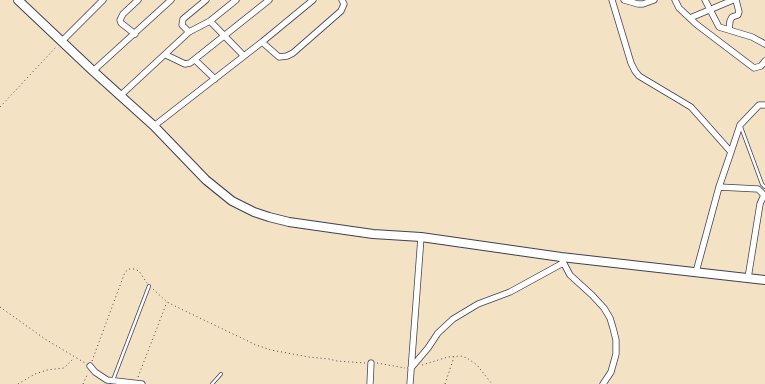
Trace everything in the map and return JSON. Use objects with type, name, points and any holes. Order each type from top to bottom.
[{"type":"street","points":[[18,0],[154,126],[206,180],[232,201],[254,212],[289,222],[373,234],[421,238],[562,260],[765,280]]},
{"type":"street","points":[[62,41],[103,0]]},
{"type":"street","points":[[135,34],[121,23],[120,20],[123,14],[138,0]]},
{"type":"street","points":[[93,71],[171,0]]},
{"type":"street","points":[[189,32],[182,25],[183,19],[206,0]]},
{"type":"street","points":[[121,95],[166,55],[189,32],[210,21],[236,0]]},
{"type":"street","points":[[166,55],[185,64],[195,60],[269,0]]},
{"type":"street","points":[[154,126],[262,42],[313,0]]},
{"type":"street","points":[[262,42],[279,57],[293,54],[341,11],[344,4],[342,0]]},
{"type":"street","points":[[612,0],[631,63],[635,71],[639,76],[690,107],[731,152]]},
{"type":"street","points":[[624,0],[643,4],[654,0]]},
{"type":"street","points":[[675,0],[679,8],[690,18],[754,68],[761,66],[765,61]]},
{"type":"street","points":[[705,0],[719,27],[752,37],[765,44]]},
{"type":"street","points":[[690,18],[734,0],[739,12],[730,20],[729,30]]},
{"type":"street","points":[[210,21],[244,56]]},
{"type":"street","points":[[713,36],[719,27]]},
{"type":"street","points":[[195,60],[215,79]]},
{"type":"street","points":[[696,272],[719,187],[740,125],[759,105],[765,105]]},
{"type":"street","points":[[719,187],[764,188],[763,205],[748,278]]},
{"type":"street","points":[[410,384],[421,238]]},
{"type":"street","points":[[411,368],[428,348],[438,333],[453,319],[478,304],[510,292],[562,260]]},
{"type":"street","points":[[562,260],[570,275],[592,295],[604,308],[610,318],[616,340],[616,354],[612,372],[603,384]]},
{"type":"street","points":[[370,384],[371,363]]},
{"type":"street","points":[[90,366],[107,380],[139,384]]},
{"type":"lane","points":[[740,125],[764,188]]},
{"type":"lane","points":[[113,381],[149,286]]},
{"type":"lane","points":[[212,384],[221,374]]},
{"type":"path","points":[[0,107],[62,41]]},
{"type":"path","points":[[83,384],[125,272],[129,269],[139,271],[149,286],[168,302],[198,318],[256,345],[271,350],[337,361],[371,363],[402,368],[411,368],[454,356],[467,358],[472,361],[482,370],[492,384]]},
{"type":"path","points":[[139,384],[168,302]]},
{"type":"path","points":[[0,307],[26,327],[90,366]]},
{"type":"path","points":[[445,384],[454,356]]},
{"type":"path","points":[[18,384],[35,374],[47,370],[64,368],[75,358]]}]
